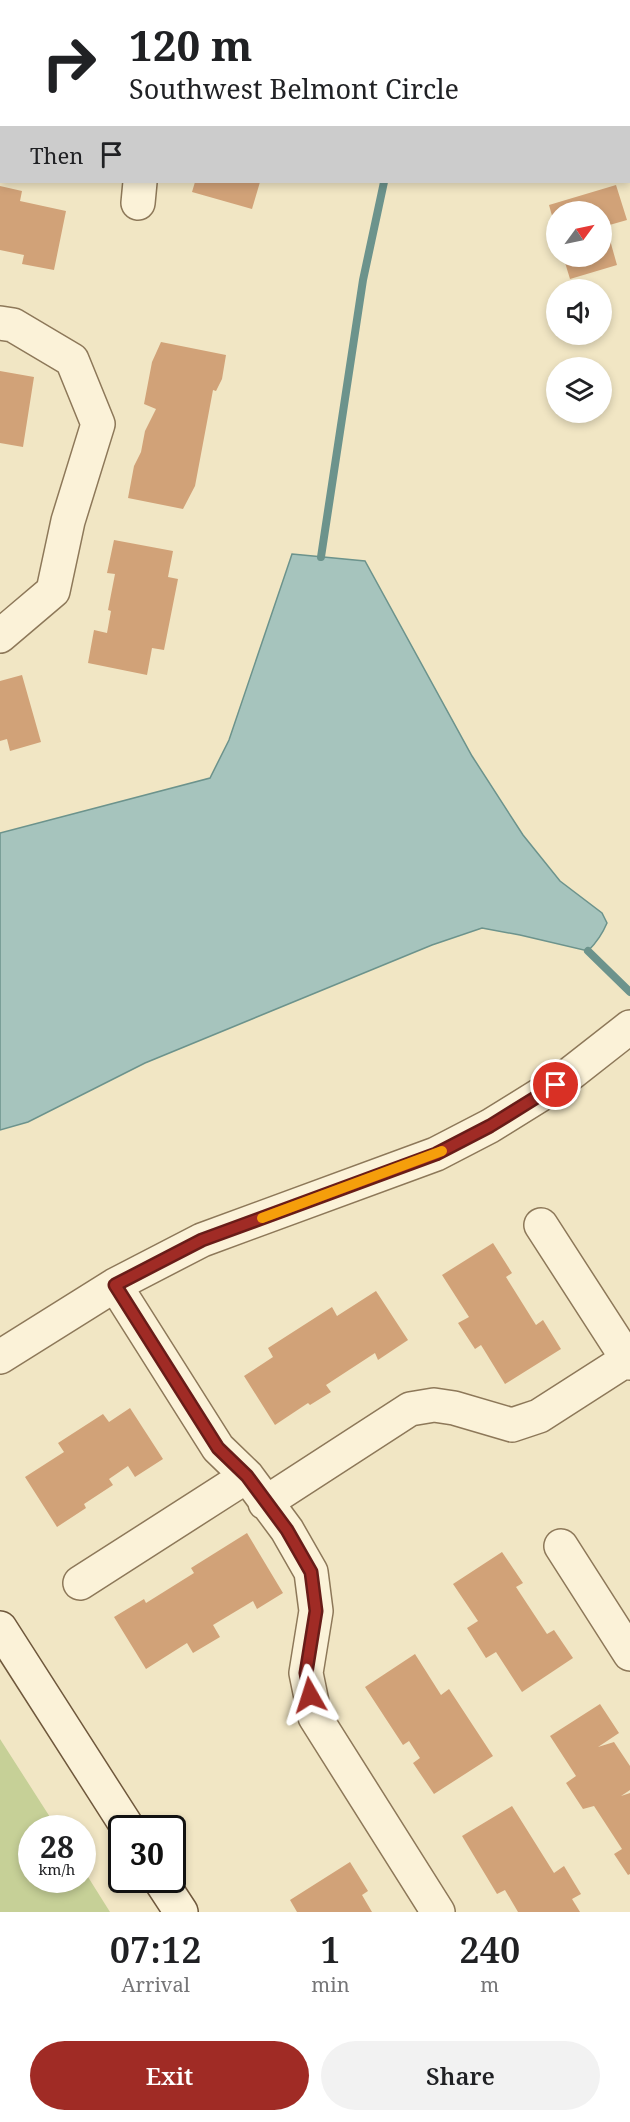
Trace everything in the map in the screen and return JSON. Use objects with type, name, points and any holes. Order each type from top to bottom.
[{"type":"street","points":[[0,323],[13,325],[72,360],[98,424],[68,521],[53,591],[0,636]]},
{"type":"street","points":[[0,1357],[115,1285],[202,1240],[436,1154],[490,1126],[556,1085],[630,1027]]},
{"type":"street","points":[[265,1503],[410,1409],[434,1405],[512,1425],[539,1416],[629,1361],[541,1225]]},
{"type":"street","points":[[115,1285],[218,1448],[247,1476],[287,1530],[311,1572],[316,1611],[306,1673],[315,1717],[438,1912]]},
{"type":"street","points":[[80,1583],[247,1476]]},
{"type":"street","points":[[561,1546],[628,1645]]},
{"type":"street","points":[[0,1628],[120,1815]]},
{"type":"street","points":[[169,1893],[181,1912]]},
{"type":"green space","points":[[0,1739],[49,1815],[18,1815],[18,1893],[96,1893],[96,1890],[110,1912],[0,1912]]},
{"type":"water","points":[[292,554],[365,561],[472,756],[523,835],[560,881],[602,913],[607,923],[603,931],[588,951],[482,928],[432,945],[145,1063],[28,1122],[0,1130],[0,833],[210,778],[229,740]]},
{"type":"building","points":[[195,183],[260,183],[252,209],[192,192]]},
{"type":"building","points":[[616,185],[627,220],[612,224],[612,201],[562,201]]},
{"type":"building","points":[[0,186],[22,191],[20,201],[66,211],[54,270],[22,264],[24,255],[0,250]]},
{"type":"building","points":[[612,247],[617,265],[612,266]]},
{"type":"building","points":[[566,267],[610,267],[570,279]]},
{"type":"building","points":[[161,342],[226,355],[222,379],[216,391],[213,390],[195,486],[183,509],[128,498],[134,466],[141,452],[145,431],[156,409],[144,404],[152,362]]},
{"type":"building","points":[[0,371],[34,377],[23,447],[0,443]]},
{"type":"building","points":[[114,540],[173,551],[168,577],[178,579],[164,650],[152,648],[147,675],[88,663],[94,630],[107,633],[111,611],[108,610],[115,574],[107,573]]},
{"type":"building","points":[[22,675],[41,742],[10,751],[7,739],[0,741],[0,681]]},
{"type":"building","points":[[493,1243],[512,1273],[506,1277],[536,1325],[543,1320],[561,1349],[505,1384],[481,1345],[475,1349],[458,1323],[469,1317],[442,1275]]},
{"type":"building","points":[[376,1291],[408,1340],[378,1360],[375,1353],[326,1385],[331,1392],[310,1405],[308,1403],[275,1425],[244,1376],[273,1357],[268,1348],[332,1307],[337,1316]]},
{"type":"building","points":[[130,1408],[163,1459],[135,1477],[128,1466],[109,1479],[113,1485],[84,1504],[86,1508],[57,1527],[25,1477],[64,1452],[58,1443],[103,1414],[109,1422]]},
{"type":"building","points":[[247,1533],[283,1593],[257,1609],[253,1601],[213,1625],[220,1637],[193,1653],[187,1643],[146,1669],[114,1617],[144,1599],[146,1603],[194,1573],[191,1568]]},
{"type":"building","points":[[502,1552],[523,1583],[516,1587],[547,1634],[554,1630],[573,1658],[522,1692],[496,1652],[486,1658],[467,1628],[478,1621],[453,1584]]},
{"type":"building","points":[[415,1654],[441,1695],[449,1689],[493,1756],[434,1794],[413,1763],[420,1758],[409,1741],[403,1745],[365,1687]]},
{"type":"building","points":[[600,1704],[619,1733],[598,1747],[614,1742],[630,1766],[630,1790],[621,1796],[630,1793],[630,1874],[628,1875],[614,1854],[622,1849],[594,1806],[583,1809],[566,1783],[576,1776],[550,1736]]},
{"type":"building","points":[[512,1806],[554,1873],[564,1866],[581,1894],[572,1899],[580,1912],[518,1912],[505,1890],[497,1894],[462,1836]]},
{"type":"building","points":[[350,1862],[368,1891],[362,1895],[372,1912],[297,1912],[290,1900]]},
{"type":"waterway","points":[[321,557],[363,280],[384,183]]},
{"type":"waterway","points":[[588,951],[630,992]]},
{"type":"slow traffic","points":[[262,1218],[442,1151]]},
{"type":"route","points":[[310,1695],[306,1673],[316,1611],[311,1572],[287,1530],[247,1476],[218,1448],[115,1285],[202,1240],[436,1154],[490,1126],[556,1085]]}]
